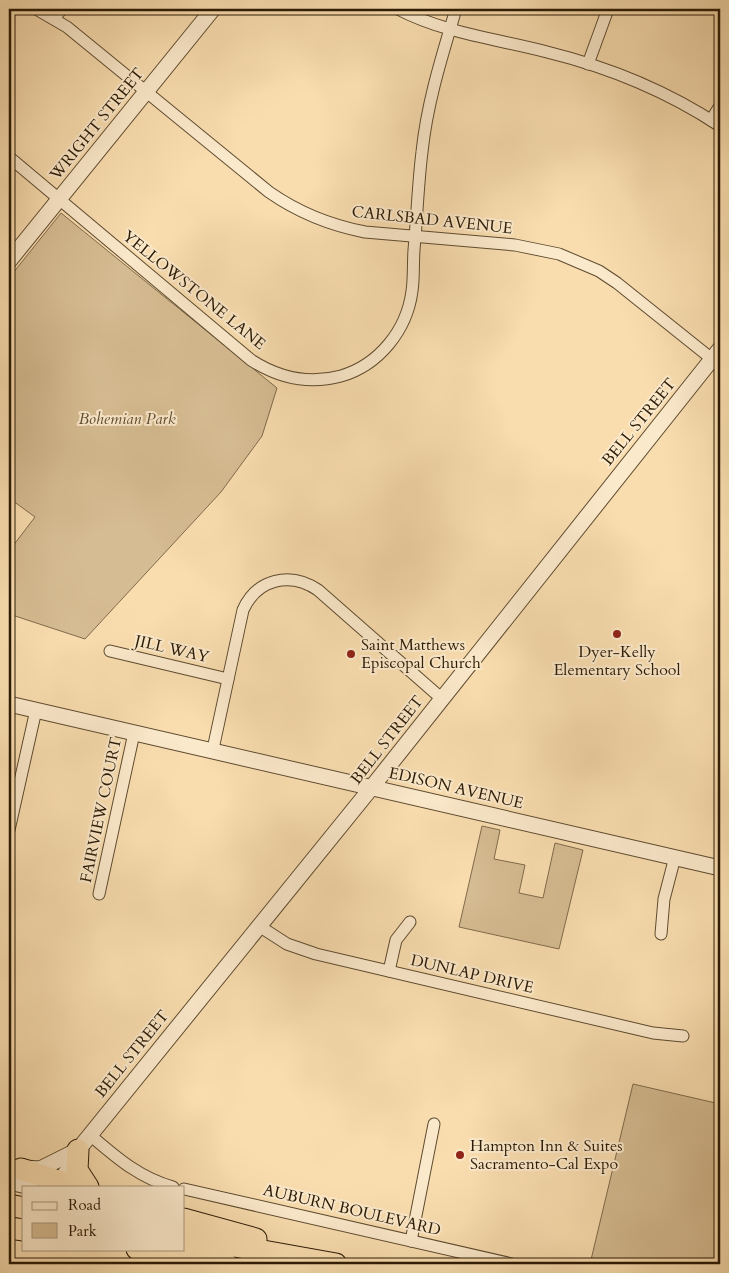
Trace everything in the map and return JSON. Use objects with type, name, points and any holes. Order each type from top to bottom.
[{"type":"highway","points":[[84,1142],[77,1170],[87,1186]]},
{"type":"highway","points":[[17,1176],[61,1185]]},
{"type":"highway","points":[[9,1205],[22,1208]]},
{"type":"highway","points":[[185,1219],[240,1233],[300,1257]]},
{"type":"highway","points":[[9,1228],[22,1230]]},
{"type":"highway","points":[[185,1237],[336,1264]]},
{"type":"highway","points":[[143,1250],[228,1264]]},
{"type":"street","name":"CARLSBAD AVENUE","points":[[36,9],[54,18],[286,204],[318,219],[345,228],[416,237],[538,248],[579,262],[617,283],[716,354]]},
{"type":"street","points":[[54,18],[62,9]]},
{"type":"street","name":"WRIGHT STREET","points":[[9,261],[213,9]]},
{"type":"street","points":[[398,9],[450,29],[588,64],[643,84],[716,123],[720,106]]},
{"type":"street","name":"YELLOWSTONE LANE","points":[[9,157],[251,360],[276,374],[304,380],[318,380],[346,374],[370,362],[391,342],[406,318],[410,304],[422,152],[427,117],[434,82],[456,9]]},
{"type":"street","points":[[588,64],[608,9]]},
{"type":"street","name":"BELL STREET","points":[[61,1185],[84,1142],[372,787],[716,354]]},
{"type":"street","points":[[213,750],[246,603],[255,591],[268,583],[290,579],[304,582],[318,590],[441,698]]},
{"type":"street","name":"JILL WAY","points":[[110,651],[228,679]]},
{"type":"street","name":"EDISON AVENUE","points":[[9,704],[720,868]]},
{"type":"street","points":[[9,830],[36,710]]},
{"type":"street","name":"FAIRVIEW COURT","points":[[99,894],[134,732]]},
{"type":"street","points":[[662,934],[664,899],[675,857]]},
{"type":"street","points":[[389,971],[396,940],[410,922]]},
{"type":"street","name":"DUNLAP DRIVE","points":[[259,926],[277,939],[301,950],[653,1033],[683,1036]]},
{"type":"street","points":[[411,1241],[434,1124]]},
{"type":"street","points":[[84,1142],[136,1173],[170,1186]]},
{"type":"street","name":"BELL STREET","points":[[17,1176],[40,1169],[84,1142]]},
{"type":"street","name":"AUBURN BOULEVARD","points":[[185,1189],[512,1264]]},
{"type":"green space","name":"Bohemian Park","points":[[61,213],[277,388],[262,436],[221,492],[85,639],[9,614],[9,551],[35,517],[9,498],[9,278]]},
{"type":"green space","points":[[482,826],[500,830],[494,859],[525,865],[519,893],[543,898],[555,843],[583,850],[559,949],[459,927]]},
{"type":"green space","points":[[633,1084],[720,1104],[720,1264],[590,1264]]},
{"type":"place","name":"Dyer-Kelly Elementary School","points":[[617,634]]},
{"type":"place","name":"Saint Matthews Episcopal Church","points":[[351,654]]},
{"type":"place","name":"Hampton Inn & Suites Sacramento-Cal Expo","points":[[460,1155]]}]
